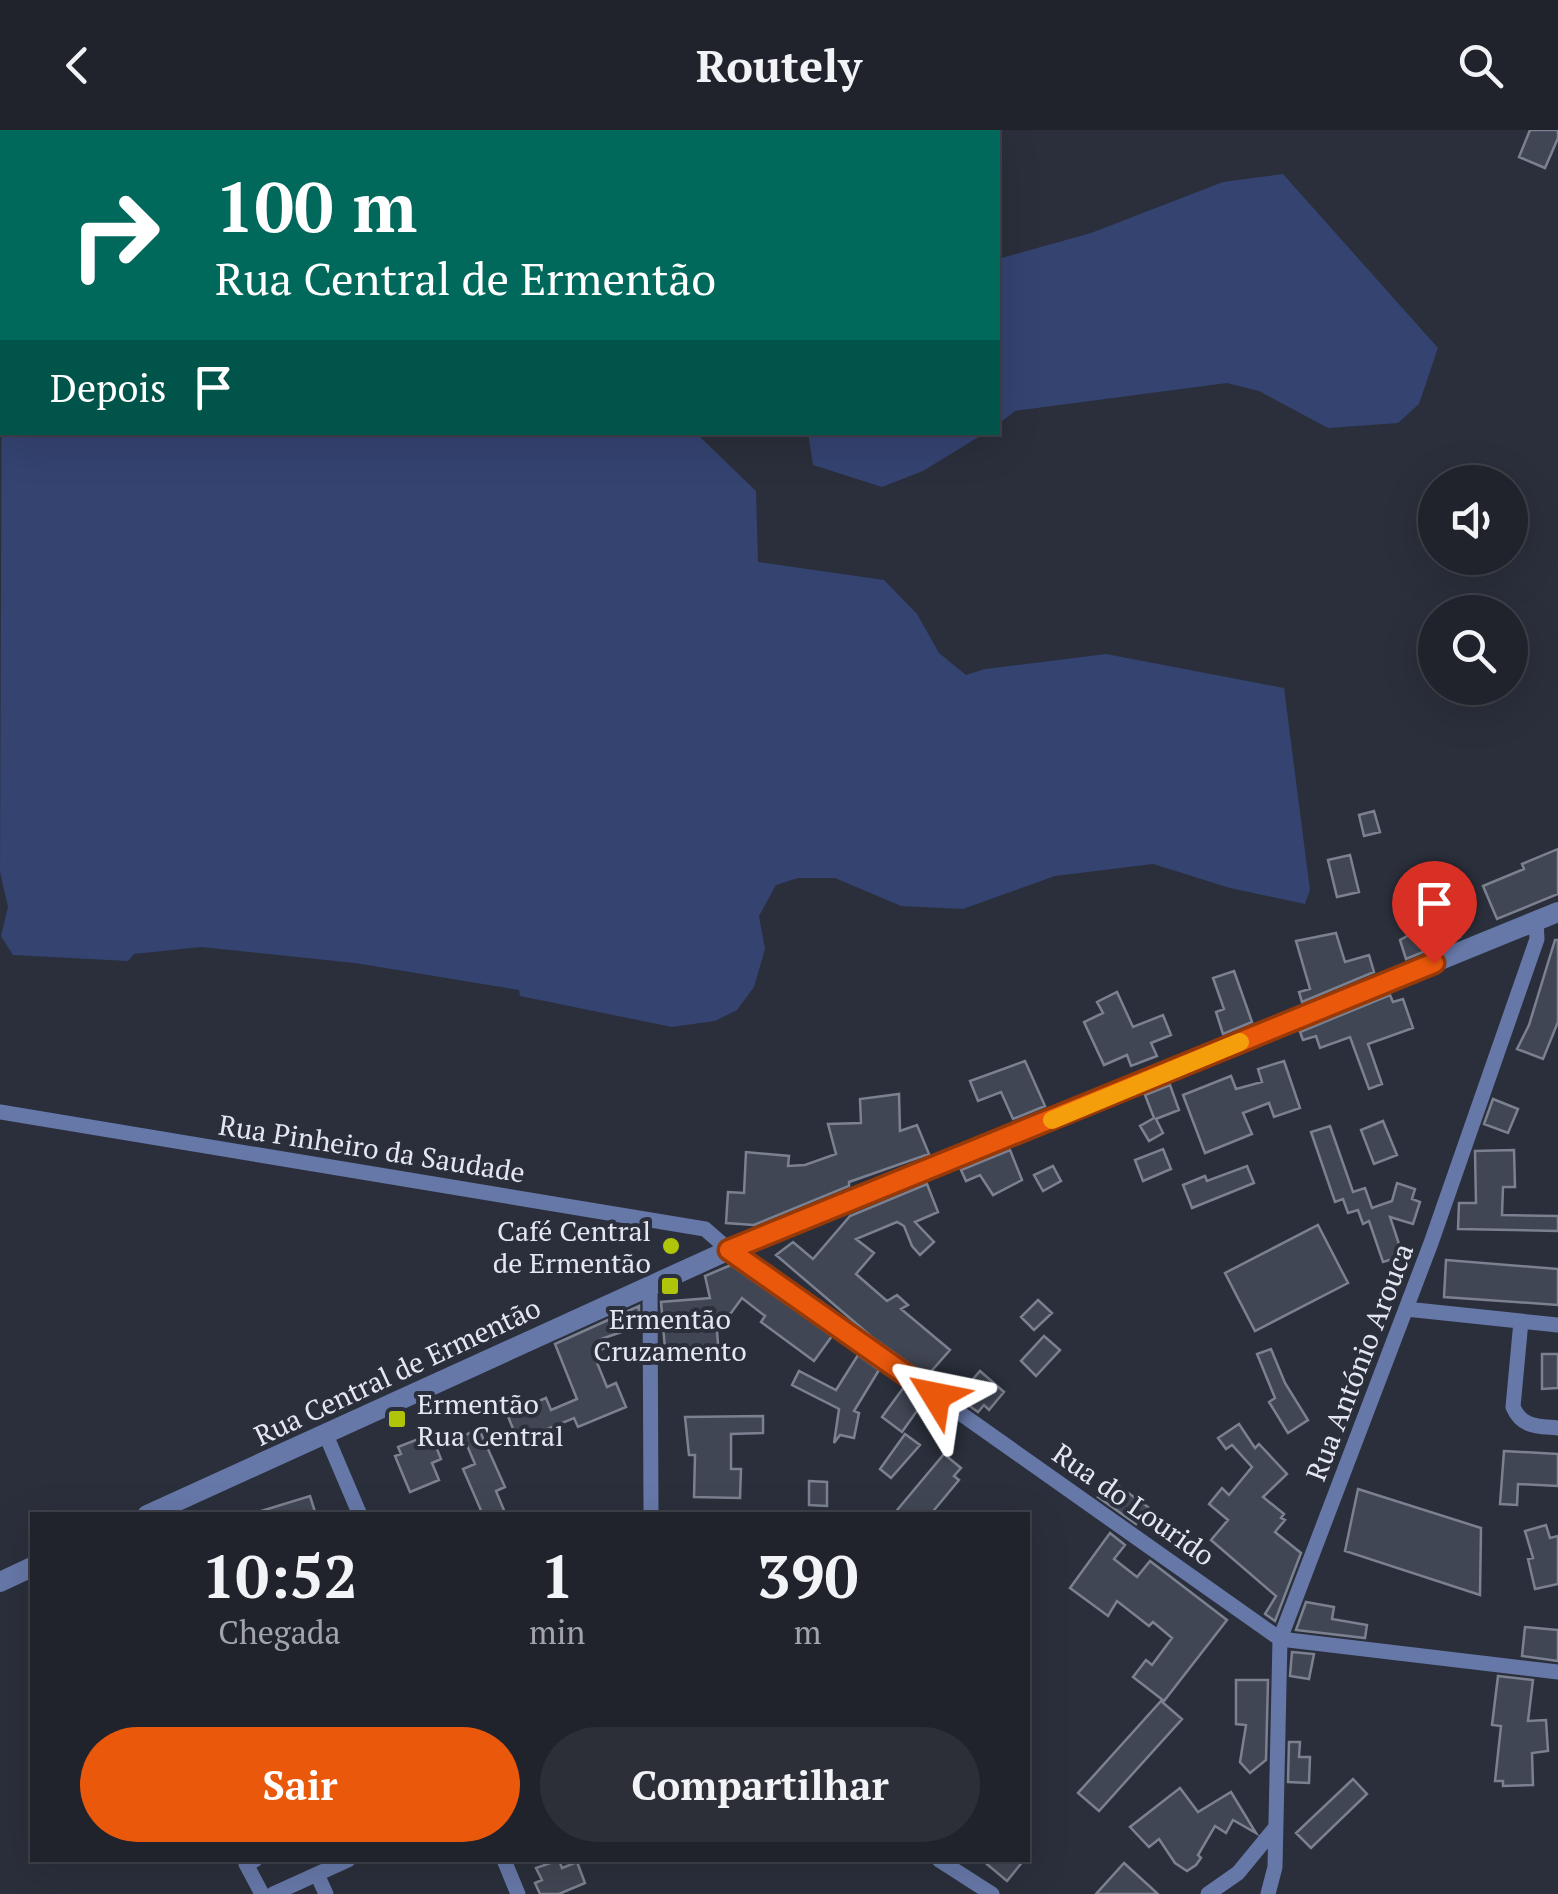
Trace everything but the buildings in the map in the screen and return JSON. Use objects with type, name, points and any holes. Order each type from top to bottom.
[{"type":"street","name":"Rua Central de Ermentão","points":[[154,1512],[729,1250],[1558,912]]},
{"type":"street","name":"Rua António Arouca","points":[[1268,1894],[1275,1867],[1280,1638],[1406,1309],[1537,939],[1536,922]]},
{"type":"street","name":"Rua Pinheiro da Saudade","points":[[0,1112],[705,1229],[729,1250]]},
{"type":"street","name":"Rua do Lourido","points":[[729,1250],[1280,1638],[1558,1672]]},
{"type":"street","points":[[650,1286],[651,1512]]},
{"type":"street","points":[[1406,1309],[1558,1325]]},
{"type":"street","points":[[1521,1321],[1513,1407],[1518,1419],[1527,1425],[1558,1428]]},
{"type":"street","points":[[326,1435],[359,1512]]},
{"type":"street","points":[[0,1582],[30,1568]]},
{"type":"street","points":[[1208,1894],[1238,1873],[1274,1828]]},
{"type":"street","points":[[250,1862],[246,1864],[262,1894]]},
{"type":"street","points":[[274,1894],[344,1862]]},
{"type":"street","points":[[505,1862],[518,1894]]},
{"type":"street","points":[[942,1862],[992,1894]]},
{"type":"street","points":[[317,1874],[326,1894]]},
{"type":"shaded area","points":[[1283,174],[1438,348],[1419,404],[1398,423],[1328,428],[1259,391],[1227,383],[1015,411],[1000,422],[1000,258],[1091,233],[1223,182]]},
{"type":"shaded area","points":[[2,435],[698,435],[756,491],[758,562],[884,580],[917,614],[939,653],[966,675],[985,669],[1106,654],[1284,688],[1310,890],[1305,904],[1230,888],[1153,864],[1055,876],[963,909],[901,906],[835,878],[798,878],[776,885],[759,916],[765,949],[754,987],[737,1010],[715,1021],[672,1027],[520,996],[519,990],[355,963],[201,947],[134,954],[128,961],[13,955],[1,936],[8,907],[0,872]]},
{"type":"shaded area","points":[[808,435],[982,435],[923,471],[882,487],[813,465]]},
{"type":"slow traffic","points":[[1052,1120],[1240,1042]]},
{"type":"place","name":"Café Central de Ermentão","points":[[671,1246]]},
{"type":"place","name":"Ermentão Cruzamento","points":[[670,1286]]},
{"type":"place","name":"Ermentão Rua Central","points":[[397,1419]]},
{"type":"route","points":[[936,1396],[729,1250],[1434,963]]}]
